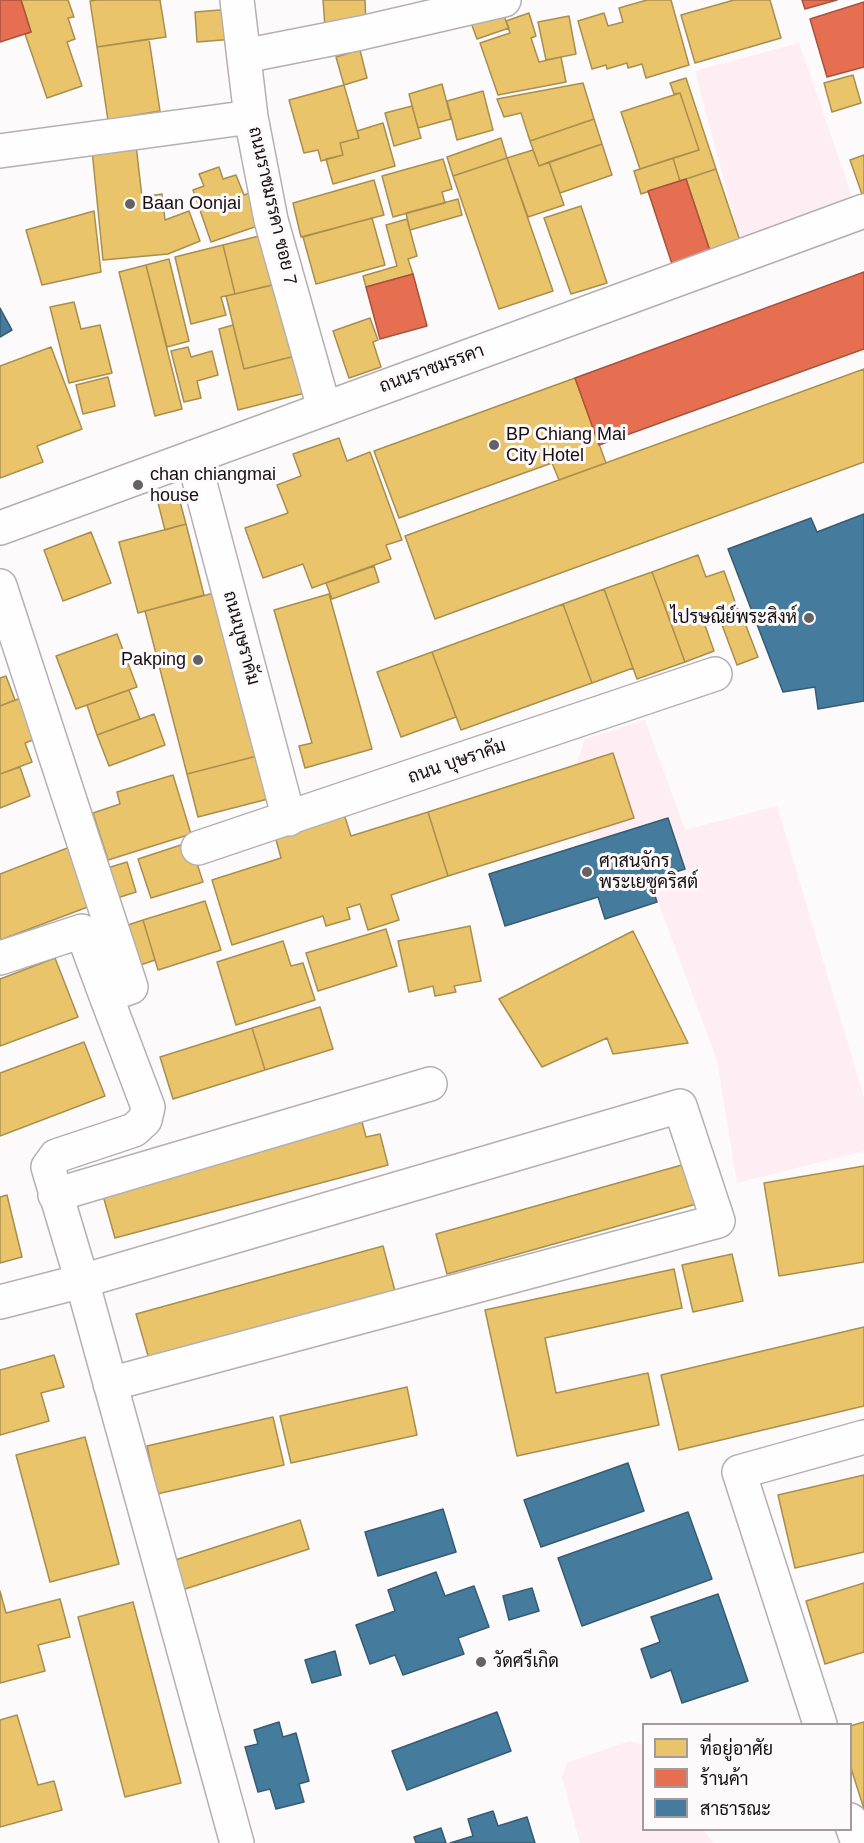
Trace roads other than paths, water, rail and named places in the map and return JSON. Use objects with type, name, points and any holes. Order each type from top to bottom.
[{"type":"street","name":"ถนนราชมรรคา ซอย 7","points":[[237,0],[251,117],[271,219],[324,408]]},
{"type":"street","points":[[244,56],[361,33],[504,0]]},
{"type":"street","points":[[0,152],[251,117]]},
{"type":"street","name":"ถนนราชมรรคา","points":[[0,528],[864,211]]},
{"type":"street","name":"ถนนบุษราคัม","points":[[193,457],[289,819]]},
{"type":"street","points":[[0,586],[130,987],[106,996]]},
{"type":"street","name":"ถนน บุษราคัม","points":[[198,848],[715,674]]},
{"type":"street","points":[[0,958],[82,931],[148,1107],[146,1120],[134,1130],[57,1156],[48,1167],[82,1281],[237,1843]]},
{"type":"street","points":[[55,1195],[430,1084]]},
{"type":"street","points":[[0,1302],[82,1281],[680,1106],[718,1221],[110,1384]]},
{"type":"street","points":[[819,1723],[739,1472],[864,1437]]},
{"type":"street","points":[[852,1826],[858,1843]]},
{"type":"place","name":"Baan Oonjai","points":[[130,204]]},
{"type":"place","name":"BP Chiang Mai City Hotel","points":[[494,445]]},
{"type":"place","name":"chan chiangmai house","points":[[138,485]]},
{"type":"place","name":"ไปรษณีย์พระสิงห์","points":[[809,618]]},
{"type":"place","name":"Pakping","points":[[198,660]]},
{"type":"place","name":"ศาสนจักร พระเยซูคริสต์","points":[[587,872]]},
{"type":"place","name":"วัดศรีเกิด","points":[[481,1662]]}]
